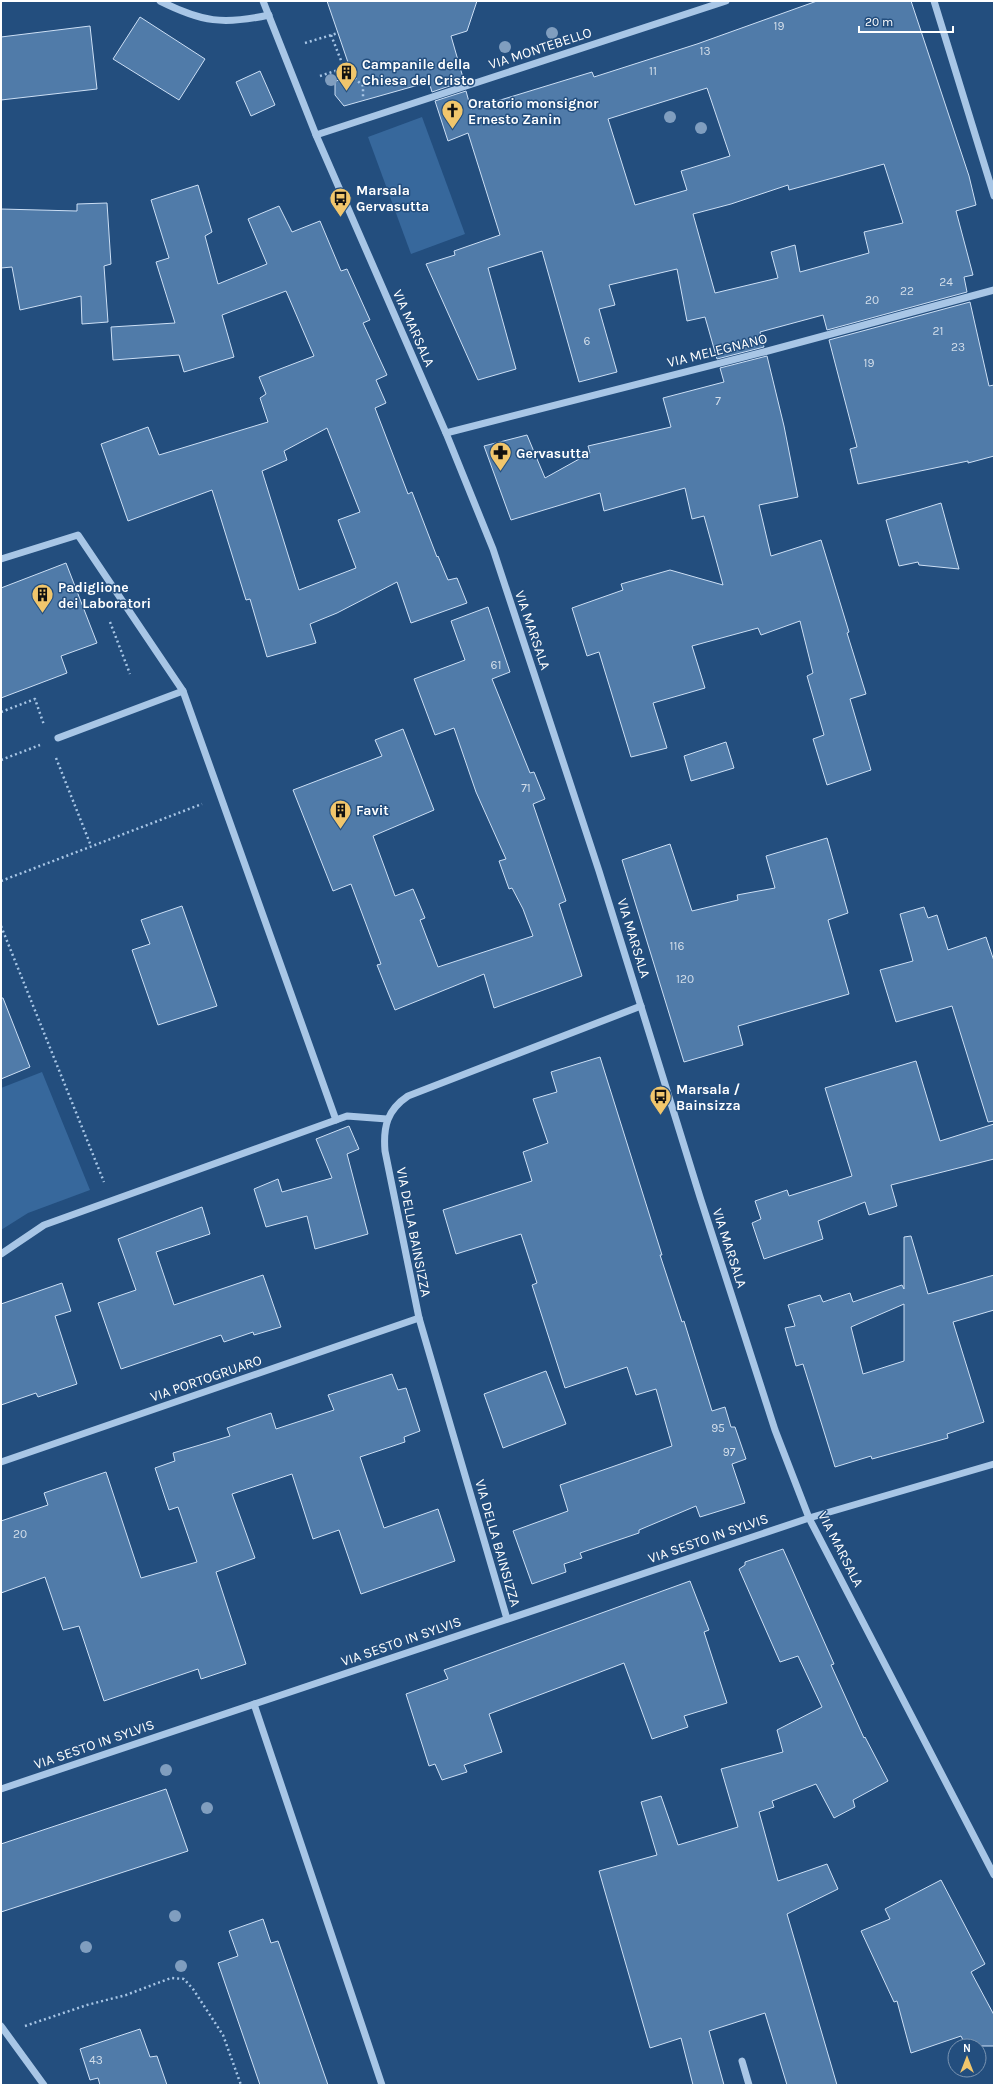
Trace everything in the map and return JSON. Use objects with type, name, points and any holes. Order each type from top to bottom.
[{"type":"street","points":[[160,1],[178,10],[207,19],[239,21],[268,15]]},
{"type":"street","name":"VIA MARSALA","points":[[263,1],[316,135],[446,433],[495,557],[594,856],[700,1198],[773,1423],[810,1518],[994,1875]]},
{"type":"street","name":"VIA MONTEBELLO","points":[[316,135],[726,1]]},
{"type":"street","points":[[934,1],[994,196]]},
{"type":"street","name":"VIA MELEGNANO","points":[[446,433],[771,350],[994,290]]},
{"type":"street","points":[[1,559],[78,535],[183,691],[336,1120]]},
{"type":"street","points":[[58,738],[183,691]]},
{"type":"street","name":"VIA DELLA BAINSIZZA","points":[[506,1620],[418,1318],[385,1151],[384,1137],[387,1119],[398,1102],[408,1096],[641,1006]]},
{"type":"street","points":[[1,1254],[44,1225],[347,1116],[387,1119]]},
{"type":"street","name":"VIA PORTOGRUARO","points":[[1,1462],[418,1318]]},
{"type":"street","name":"VIA SESTO IN SYLVIS","points":[[1,1789],[810,1518],[994,1464]]},
{"type":"street","points":[[254,1704],[382,2085]]},
{"type":"street","points":[[3,2029],[44,2085]]},
{"type":"street","points":[[742,2061],[749,2085]]},
{"type":"path","points":[[305,43],[338,33]]},
{"type":"path","points":[[331,35],[344,68],[363,86],[364,120]]},
{"type":"path","points":[[320,76],[344,68]]},
{"type":"path","points":[[1,712],[35,699],[91,846]]},
{"type":"path","points":[[1,760],[58,738]]},
{"type":"path","points":[[1,881],[221,797]]},
{"type":"path","points":[[1,926],[111,1201]]},
{"type":"path","points":[[3,2029],[126,1995],[166,1979],[184,1979],[193,1989],[223,2035],[241,2085]]},
{"type":"shaded area","points":[[422,117],[465,234],[411,254],[368,137]]},
{"type":"shaded area","points":[[42,1072],[90,1190],[28,1213],[1,1230],[1,1088]]},
{"type":"building","points":[[327,1],[477,1],[467,31],[451,36],[464,81],[432,92],[429,82],[344,106],[335,95],[335,81],[353,77]]},
{"type":"building","points":[[817,1],[911,1],[969,176],[976,205],[956,211],[973,275],[964,277],[967,292],[827,330],[823,315],[760,332],[764,347],[717,359],[705,317],[687,321],[677,269],[609,285],[615,305],[599,309],[617,372],[579,382],[542,251],[488,268],[516,369],[478,380],[426,264],[455,255],[454,251],[500,235],[468,133],[448,141],[435,101],[466,91],[471,109],[592,72],[594,77],[697,44]],"holes":[[[707,88],[730,156],[681,171],[687,190],[635,205],[608,119]],[[884,164],[903,223],[864,232],[869,253],[800,272],[795,245],[771,252],[778,278],[715,293],[693,214],[731,204],[788,185],[789,190]]]},
{"type":"building","points":[[140,17],[205,59],[179,100],[113,59]]},
{"type":"building","points":[[90,26],[97,89],[1,100],[1,37]]},
{"type":"building","points":[[260,71],[275,105],[251,116],[236,82]]},
{"type":"building","points":[[198,185],[212,232],[205,236],[218,284],[267,264],[248,219],[279,206],[292,232],[320,221],[341,271],[347,269],[370,320],[363,323],[387,375],[376,380],[386,403],[375,408],[408,494],[412,492],[437,557],[438,556],[448,580],[457,578],[467,603],[411,623],[397,582],[337,613],[310,624],[316,643],[267,657],[250,599],[246,600],[212,490],[128,521],[101,444],[148,427],[159,455],[268,422],[260,398],[266,394],[259,377],[314,356],[286,291],[222,315],[234,357],[184,372],[179,355],[113,360],[111,327],[175,323],[156,262],[169,258],[151,200]],"holes":[[[327,428],[360,512],[338,520],[356,568],[299,590],[262,471],[287,460],[284,451]]]},
{"type":"building","points":[[107,203],[111,264],[104,266],[108,322],[82,324],[81,296],[20,310],[12,267],[1,268],[1,209],[77,211],[77,204]]},
{"type":"building","points":[[970,302],[989,386],[994,385],[994,456],[968,463],[968,461],[858,484],[850,449],[857,447],[829,340]]},
{"type":"building","points":[[767,356],[784,426],[798,497],[759,505],[771,556],[821,540],[866,694],[850,699],[871,770],[827,785],[813,739],[824,735],[807,676],[813,673],[800,621],[761,635],[758,628],[692,646],[705,688],[653,703],[667,748],[631,757],[599,652],[587,656],[572,608],[623,590],[621,584],[670,570],[723,585],[704,516],[692,519],[685,488],[604,511],[600,493],[511,520],[484,446],[527,435],[545,478],[590,453],[588,446],[671,427],[663,398],[724,382],[720,368]]},
{"type":"building","points":[[941,503],[959,569],[919,565],[918,562],[899,566],[886,520]]},
{"type":"building","name":"Padiglione dei Laboratori","points":[[66,563],[97,643],[61,656],[67,673],[1,698],[1,588]]},
{"type":"building","points":[[488,607],[510,672],[492,679],[530,773],[534,772],[545,799],[533,804],[566,901],[559,904],[582,976],[494,1008],[484,974],[395,1010],[377,965],[381,964],[351,884],[333,891],[293,790],[382,756],[375,740],[403,729],[434,810],[373,836],[395,896],[413,889],[425,918],[420,920],[438,967],[533,936],[523,909],[512,888],[509,889],[499,861],[506,859],[476,792],[454,728],[435,735],[414,679],[465,660],[451,621]]},
{"type":"building","points":[[726,742],[734,768],[691,781],[684,756]]},
{"type":"building","points":[[827,838],[848,913],[828,920],[849,994],[738,1026],[743,1045],[684,1062],[622,860],[670,844],[692,911],[738,900],[737,895],[775,888],[766,856]]},
{"type":"building","points":[[182,906],[217,1006],[158,1025],[132,950],[150,944],[141,920]]},
{"type":"building","points":[[924,907],[928,918],[937,915],[948,950],[986,937],[994,961],[994,1121],[988,1122],[952,1006],[896,1022],[880,970],[913,961],[900,914]]},
{"type":"building","points":[[1,998],[3,998],[30,1067],[1,1079]]},
{"type":"building","points":[[600,1057],[662,1255],[660,1255],[682,1322],[684,1321],[712,1411],[725,1407],[731,1427],[735,1427],[746,1459],[732,1464],[745,1503],[700,1517],[696,1506],[639,1530],[639,1533],[580,1553],[582,1558],[564,1564],[566,1572],[532,1584],[513,1531],[568,1511],[560,1485],[672,1446],[656,1389],[636,1395],[627,1367],[565,1388],[532,1285],[537,1283],[521,1234],[456,1254],[443,1210],[532,1181],[523,1152],[548,1143],[533,1099],[557,1092],[551,1072]]},
{"type":"building","points":[[916,1061],[940,1141],[994,1124],[994,1159],[891,1185],[897,1206],[869,1215],[865,1202],[818,1221],[823,1239],[764,1259],[752,1223],[761,1219],[755,1201],[787,1190],[789,1196],[852,1176],[825,1088]]},
{"type":"building","points":[[349,1126],[359,1149],[347,1154],[368,1234],[315,1249],[307,1216],[266,1227],[254,1189],[278,1179],[282,1192],[332,1178],[316,1139]]},
{"type":"building","points":[[202,1207],[210,1234],[156,1252],[174,1305],[263,1275],[281,1327],[254,1335],[253,1332],[224,1342],[221,1335],[121,1369],[98,1303],[136,1290],[118,1239]]},
{"type":"building","points":[[911,1236],[928,1294],[994,1275],[994,1310],[953,1322],[984,1422],[947,1434],[948,1438],[872,1459],[871,1456],[835,1467],[803,1364],[796,1366],[785,1328],[795,1326],[788,1305],[820,1295],[823,1302],[850,1293],[853,1302],[902,1285],[904,1289],[904,1237]],"holes":[[[904,1304],[904,1361],[863,1374],[851,1327]]]},
{"type":"building","points":[[62,1283],[71,1311],[55,1316],[77,1384],[38,1397],[36,1393],[1,1405],[1,1304]]},
{"type":"building","points":[[546,1371],[566,1424],[503,1448],[484,1394]]},
{"type":"building","points":[[392,1374],[398,1390],[406,1388],[420,1431],[404,1437],[405,1442],[360,1457],[384,1528],[438,1509],[455,1561],[361,1594],[339,1530],[313,1539],[292,1474],[232,1494],[255,1558],[216,1572],[246,1664],[201,1679],[198,1669],[104,1701],[79,1626],[63,1630],[45,1577],[1,1593],[1,1521],[48,1505],[44,1493],[106,1472],[141,1578],[197,1562],[178,1507],[169,1510],[155,1468],[175,1461],[173,1453],[230,1436],[227,1428],[271,1413],[276,1429],[334,1410],[328,1395]]},
{"type":"building","points":[[783,1549],[834,1664],[831,1665],[864,1738],[865,1737],[888,1781],[853,1800],[855,1807],[834,1818],[816,1784],[772,1801],[774,1807],[759,1812],[778,1881],[827,1864],[838,1889],[787,1914],[837,2085],[787,2085],[765,2013],[709,2031],[724,2085],[693,2085],[681,2038],[650,2048],[599,1871],[657,1855],[641,1802],[661,1796],[678,1845],[738,1827],[721,1769],[783,1752],[777,1730],[822,1707],[798,1656],[780,1662],[739,1569],[745,1565],[745,1562]]},
{"type":"building","points":[[690,1581],[709,1630],[704,1632],[727,1703],[684,1716],[688,1727],[652,1739],[624,1663],[489,1714],[502,1752],[464,1765],[467,1772],[442,1780],[435,1764],[429,1766],[406,1694],[448,1679],[444,1670]]},
{"type":"building","points":[[166,1789],[188,1851],[1,1912],[1,1844]]},
{"type":"building","points":[[941,1880],[985,1964],[971,1972],[994,2015],[994,2046],[987,2046],[987,2038],[962,2038],[961,2036],[947,2038],[947,2041],[911,2053],[897,2001],[894,2002],[861,1931],[890,1919],[885,1909]]},
{"type":"building","points":[[263,1919],[271,1943],[278,1941],[328,2085],[260,2085],[218,1963],[238,1956],[229,1931]]},
{"type":"building","points":[[140,2029],[150,2057],[157,2056],[167,2085],[100,2085],[98,2078],[90,2080],[80,2049]]},
{"type":"place","name":"Campanile della Chiesa del Cristo","points":[[346,92]]},
{"type":"place","name":"Oratorio monsignor Ernesto Zanin","points":[[453,130]]},
{"type":"place","name":"Marsala Gervasutta","points":[[340,218]]},
{"type":"place","name":"Gervasutta","points":[[501,472]]},
{"type":"place","name":"Padiglione dei Laboratori","points":[[43,614]]},
{"type":"place","name":"Favit","points":[[340,830]]},
{"type":"place","name":"Marsala / Bainsizza","points":[[660,1116]]}]
